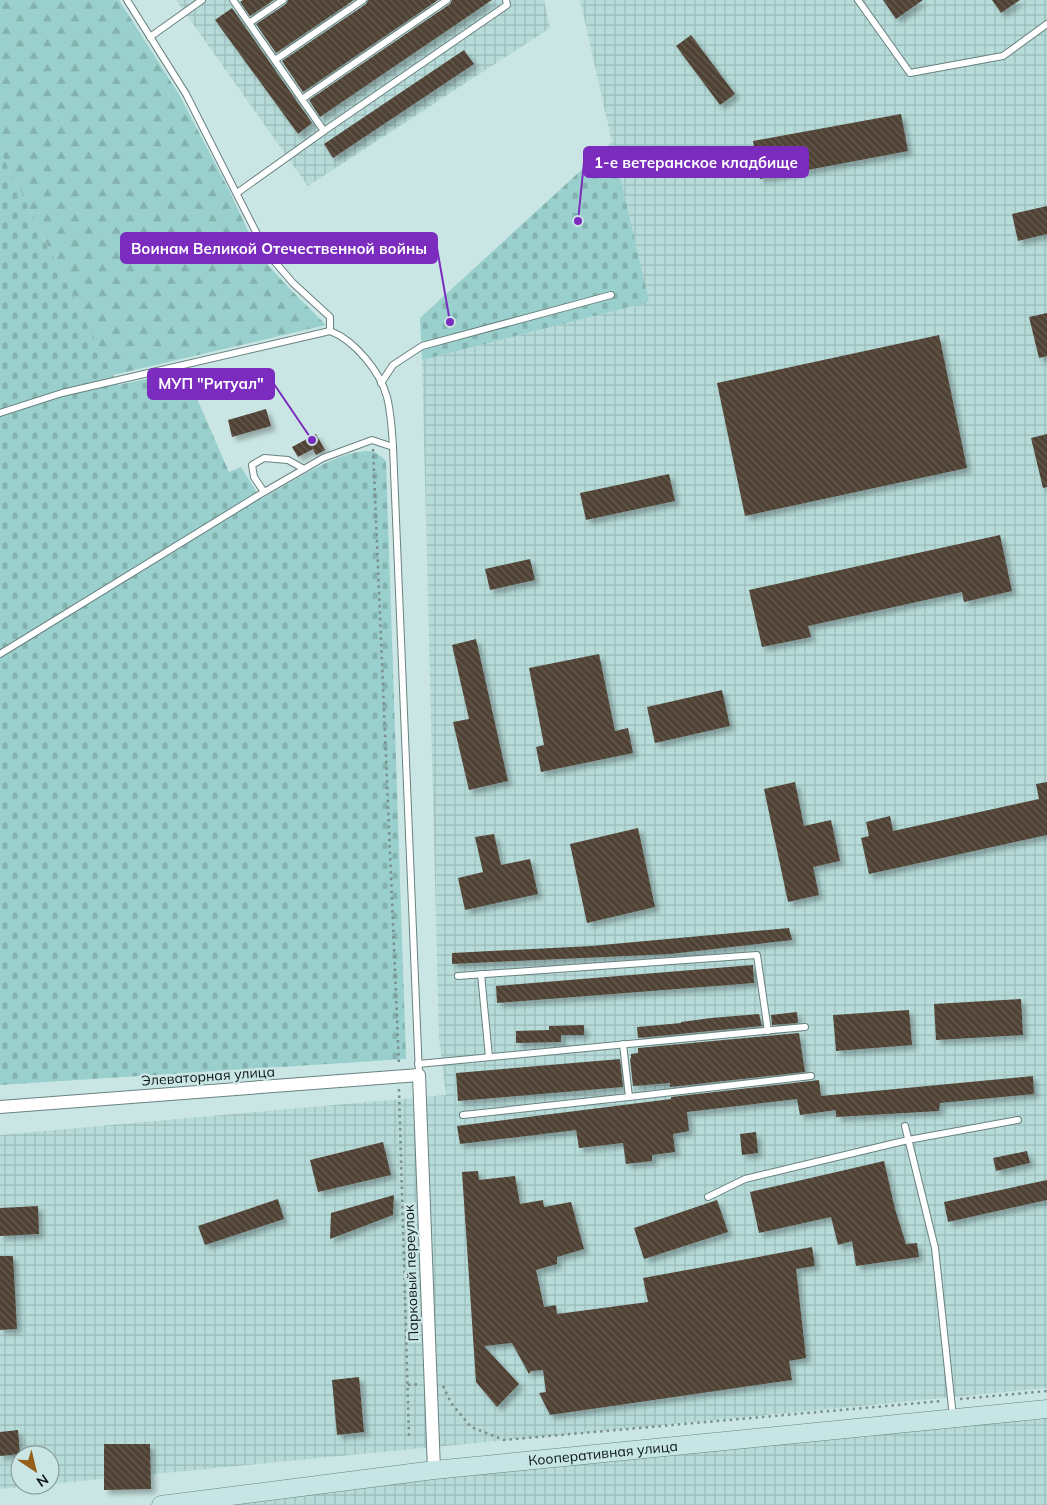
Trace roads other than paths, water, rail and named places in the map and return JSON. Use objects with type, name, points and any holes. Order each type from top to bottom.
[{"type":"main road","name":"Кооперативная улица","points":[[160,1505],[434,1470],[1047,1409]]},
{"type":"street","name":"Элеваторная улица","points":[[0,1107],[399,1077],[418,1070]]},
{"type":"street","name":"Парковый переулок","points":[[418,1070],[434,1470]]},
{"type":"lane","points":[[127,0],[186,94],[258,236],[275,262],[293,283],[330,317],[330,331]]},
{"type":"lane","points":[[150,37],[202,0]]},
{"type":"lane","points":[[233,0],[324,131]]},
{"type":"lane","points":[[249,23],[283,0]]},
{"type":"lane","points":[[275,60],[363,0]]},
{"type":"lane","points":[[302,99],[447,0]]},
{"type":"lane","points":[[237,193],[507,5],[506,0]]},
{"type":"lane","points":[[858,0],[910,73],[1003,56],[1047,24]]},
{"type":"lane","points":[[382,383],[393,365],[422,346],[611,295]]},
{"type":"lane","points":[[0,413],[62,394],[330,331],[341,335],[361,352],[382,383],[391,420],[393,447],[418,1070],[488,1057],[805,1027]]},
{"type":"lane","points":[[0,654],[264,492],[323,458],[372,440],[393,447]]},
{"type":"lane","points":[[264,492],[254,477],[252,466],[264,458],[288,460],[304,470]]},
{"type":"lane","points":[[458,976],[757,955],[768,1031]]},
{"type":"lane","points":[[481,974],[488,1057]]},
{"type":"lane","points":[[623,1044],[629,1097]]},
{"type":"lane","points":[[463,1115],[811,1076]]},
{"type":"lane","points":[[708,1196],[745,1180],[908,1140],[1018,1120]]},
{"type":"lane","points":[[905,1126],[935,1248],[953,1419]]},
{"type":"place","name":"1-е ветеранское кладбище","points":[[578,221]]},
{"type":"place","name":"Воинам Великой Отечественной войны","points":[[450,322]]},
{"type":"place","name":"МУП \"Ритуал\"","points":[[312,440]]}]
